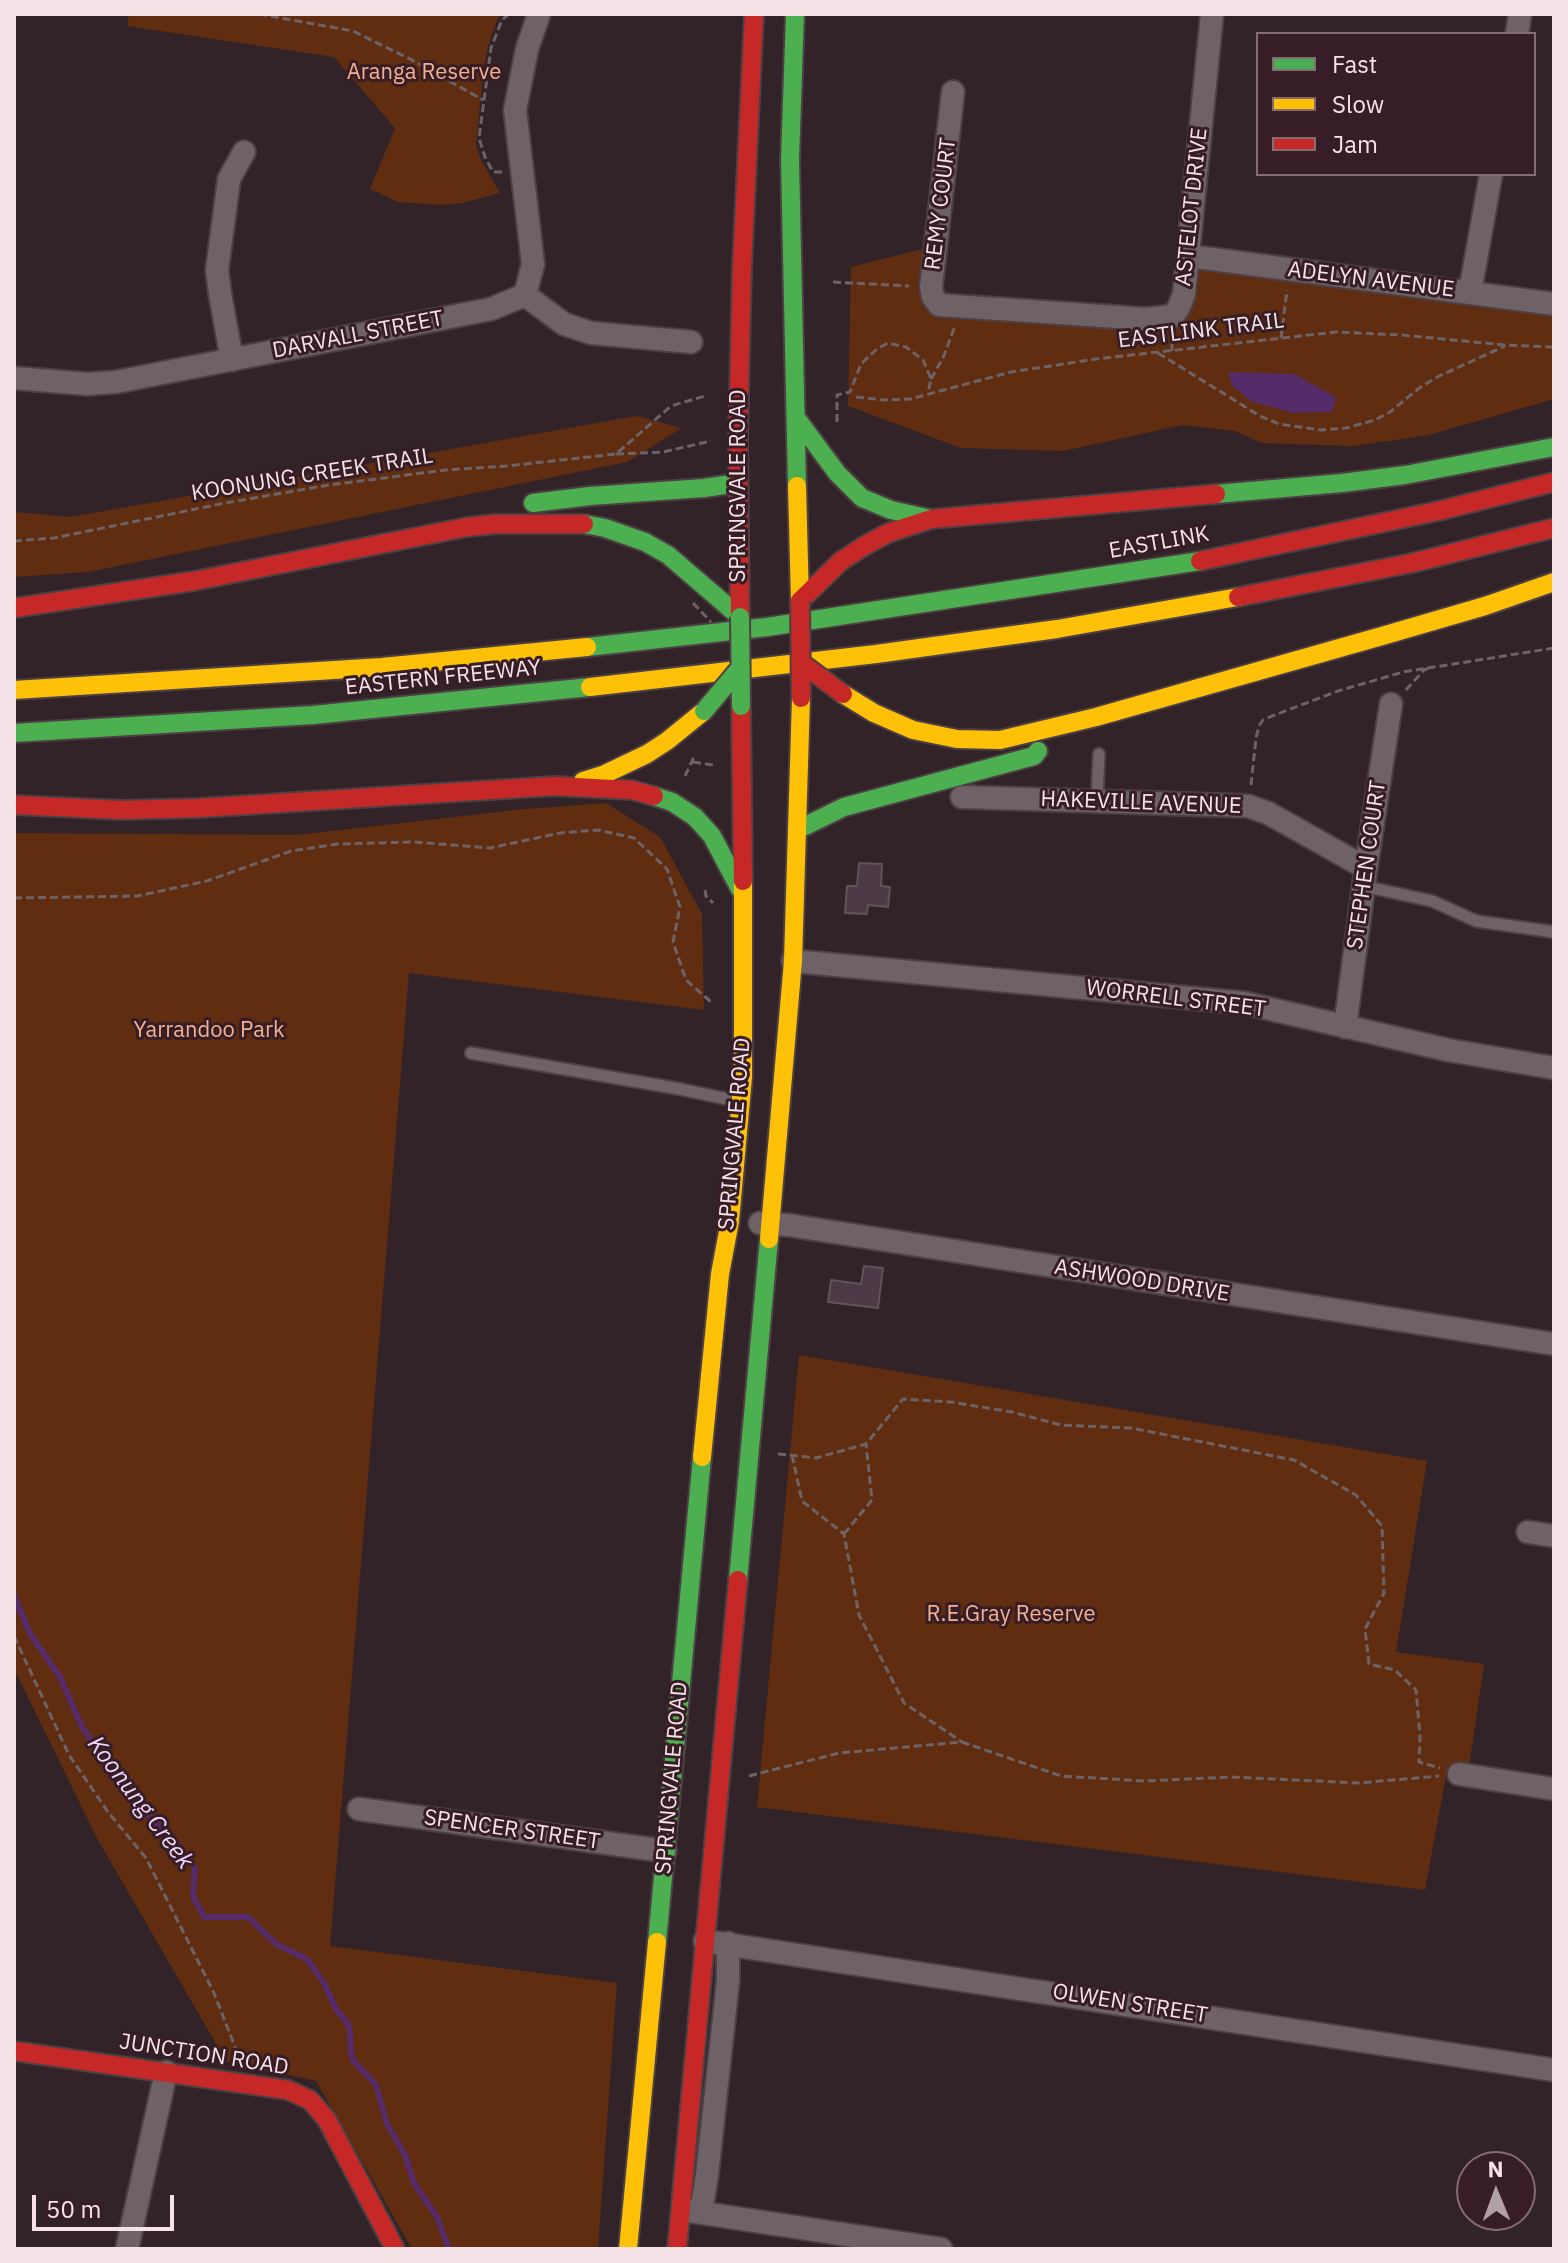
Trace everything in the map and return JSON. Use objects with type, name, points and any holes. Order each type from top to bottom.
[{"type":"main road","name":"SPRINGVALE ROAD","points":[[628,2249],[720,1274],[730,1221],[741,1102],[744,896],[738,439],[743,219],[754,14]]},
{"type":"main road","name":"SPRINGVALE ROAD","points":[[716,1942],[793,961],[804,592],[790,160],[795,14]]},
{"type":"main road","points":[[797,419],[837,473],[862,498],[891,510],[931,519]]},
{"type":"main road","points":[[555,786],[584,780],[626,765],[667,741],[704,711],[804,592],[841,561],[888,533],[931,519],[1277,490],[1405,475],[1554,447]]},
{"type":"main road","name":"EASTLINK","points":[[767,633],[1237,554],[1438,511],[1554,482]]},
{"type":"main road","points":[[414,536],[504,508],[546,501],[738,483]]},
{"type":"main road","points":[[14,608],[194,581],[414,536],[481,526],[582,524],[605,528],[645,542],[668,555],[719,600],[739,608],[800,662],[874,713],[913,730],[957,739],[1000,740],[1060,727],[1433,622],[1554,582]]},
{"type":"main road","name":"EASTERN FREEWAY","points":[[14,733],[313,715],[668,679],[876,654],[1057,629],[1238,597],[1412,563],[1554,528]]},
{"type":"main road","name":"EASTERN FREEWAY","points":[[14,690],[382,667],[767,633]]},
{"type":"main road","points":[[797,830],[844,807],[1034,756],[1060,727]]},
{"type":"main road","points":[[14,805],[122,810],[555,786],[632,790],[672,802],[706,827],[744,896]]},
{"type":"main road","name":"JUNCTION ROAD","points":[[14,2051],[288,2090],[310,2100],[327,2120],[395,2249]]},
{"type":"main road","name":"SPRINGVALE ROAD","points":[[677,2249],[690,2211]]},
{"type":"street","points":[[539,14],[527,49],[515,110],[533,264],[525,295],[564,324],[591,333],[691,342]]},
{"type":"street","name":"ASTELOT DRIVE","points":[[947,306],[1162,318],[1173,316],[1184,294],[1212,14]]},
{"type":"street","name":"REMY COURT","points":[[947,306],[939,305],[931,287],[953,92]]},
{"type":"street","points":[[232,360],[217,270],[229,179],[244,152]]},
{"type":"street","points":[[1470,292],[1491,176]]},
{"type":"street","name":"ADELYN AVENUE","points":[[1188,256],[1554,304]]},
{"type":"street","name":"DARVALL STREET","points":[[14,378],[102,384],[491,309],[525,295]]},
{"type":"street","name":"STEPHEN COURT","points":[[1345,1027],[1391,704]]},
{"type":"street","name":"HAKEVILLE AVENUE","points":[[957,798],[1097,801],[1268,813],[1364,877]]},
{"type":"street","name":"WORRELL STREET","points":[[793,961],[1244,1003],[1448,1050],[1554,1068]]},
{"type":"street","name":"ASHWOOD DRIVE","points":[[730,1221],[772,1224],[1554,1344]]},
{"type":"street","points":[[1528,1532],[1554,1536]]},
{"type":"street","points":[[1459,1774],[1554,1789]]},
{"type":"street","name":"SPENCER STREET","points":[[359,1809],[665,1851]]},
{"type":"street","name":"OLWEN STREET","points":[[716,1942],[1554,2070]]},
{"type":"street","name":"SPRINGVALE ROAD","points":[[690,2211],[707,2175],[727,1996],[716,1942]]},
{"type":"street","points":[[127,2249],[166,2072]]},
{"type":"street","points":[[690,2211],[941,2249]]},
{"type":"lane","points":[[1097,801],[1099,754]]},
{"type":"lane","points":[[1364,877],[1432,901],[1476,921],[1554,932]]},
{"type":"lane","points":[[471,1053],[741,1102]]},
{"type":"path","points":[[259,14],[353,31],[483,100]]},
{"type":"path","points":[[509,14],[502,20],[491,48],[479,138],[493,172],[522,170]]},
{"type":"path","points":[[1281,338],[1289,269]]},
{"type":"path","points":[[833,282],[931,287]]},
{"type":"path","points":[[928,393],[931,379],[956,326],[943,325],[947,306]]},
{"type":"path","name":"EASTLINK TRAIL","points":[[856,397],[910,399],[1011,372],[1096,359],[1336,332],[1554,347]]},
{"type":"path","points":[[839,430],[837,395],[850,392],[861,364],[877,349],[888,343],[906,347],[923,360],[931,379]]},
{"type":"path","points":[[1158,353],[1260,416],[1279,424],[1321,430],[1346,428],[1375,420],[1437,377],[1505,345]]},
{"type":"path","points":[[616,454],[671,406],[705,396]]},
{"type":"path","name":"KOONUNG CREEK TRAIL","points":[[14,541],[54,538],[329,485],[446,470],[663,452],[717,440],[738,439]]},
{"type":"path","points":[[693,603],[712,624]]},
{"type":"path","points":[[1391,704],[1424,670],[1433,666]]},
{"type":"path","points":[[14,898],[137,896],[207,881],[291,851],[338,844],[414,842],[490,848],[560,833],[598,830],[634,838],[667,869],[680,907],[673,942],[677,955],[686,980],[710,1001]]},
{"type":"path","points":[[775,1453],[816,1458],[866,1444],[903,1399],[951,1402],[1012,1412],[1061,1425],[1131,1428],[1294,1460],[1356,1495],[1382,1526],[1384,1593],[1365,1629],[1369,1664],[1395,1670],[1416,1690],[1419,1762],[1459,1774]]},
{"type":"path","points":[[844,1534],[872,1500],[866,1444]]},
{"type":"path","points":[[792,1455],[802,1501],[844,1534],[859,1615],[904,1703],[962,1742],[1061,1776],[1144,1781],[1231,1777],[1359,1783],[1459,1774]]},
{"type":"path","points":[[14,1636],[69,1755],[108,1812],[146,1858],[214,1993],[237,2052],[239,2082]]},
{"type":"path","points":[[746,1776],[839,1753],[962,1742]]},
{"type":"green space","name":"Aranga Reserve","points":[[129,14],[502,14],[490,40],[484,65],[476,145],[500,193],[441,205],[398,202],[370,189],[395,128],[334,57],[127,26]]},
{"type":"green space","points":[[927,248],[923,300],[1178,322],[1194,263],[1554,315],[1554,399],[1429,435],[1353,446],[1262,443],[1235,431],[1182,425],[1064,451],[961,448],[848,406],[851,267]]},
{"type":"green space","points":[[636,416],[682,428],[627,462],[88,572],[14,577],[14,512],[71,517]]},
{"type":"green space","name":"Yarrandoo Park","points":[[606,803],[660,837],[702,914],[704,1010],[409,973],[330,1946],[617,1983],[598,2249],[412,2249],[316,2081],[226,2061],[98,1840],[14,1669],[14,833],[296,835]]},
{"type":"green space","name":"R.E.Gray Reserve","points":[[799,1355],[1427,1461],[1396,1652],[1484,1664],[1469,1767],[1448,1765],[1425,1890],[757,1807]]},
{"type":"shaded area","points":[[1228,372],[1294,374],[1336,397],[1332,412],[1294,413],[1250,401],[1232,385]]},
{"type":"building","points":[[859,863],[882,864],[881,886],[890,887],[888,907],[868,905],[867,914],[845,913],[847,886],[857,886]]},
{"type":"building","points":[[864,1266],[883,1268],[878,1308],[828,1302],[831,1280],[861,1284]]},
{"type":"waterway","name":"Koonung Creek","points":[[14,1595],[29,1632],[60,1677],[82,1727],[143,1811],[172,1837],[195,1868],[193,1896],[204,1917],[248,1917],[276,1944],[307,1959],[324,1983],[336,2009],[349,2025],[352,2059],[376,2085],[387,2124],[405,2155],[414,2183],[437,2217],[449,2249]]},
{"type":"traffic: fast","points":[[795,14],[790,160],[797,486]]},
{"type":"traffic: fast","points":[[797,419],[837,473],[862,498],[891,510],[931,519]]},
{"type":"traffic: fast","points":[[1216,494],[1405,475],[1554,447]]},
{"type":"traffic: fast","points":[[533,503],[738,483]]},
{"type":"traffic: fast","points":[[584,524],[645,542],[668,555],[740,617]]},
{"type":"traffic: fast","points":[[587,647],[767,627],[1200,561]]},
{"type":"traffic: fast","points":[[740,617],[741,706]]},
{"type":"traffic: fast","points":[[704,711],[741,667]]},
{"type":"traffic: fast","points":[[14,733],[313,715],[590,687]]},
{"type":"traffic: fast","points":[[797,830],[844,807],[1034,756],[1038,751]]},
{"type":"traffic: fast","points":[[654,796],[672,802],[695,817],[712,836],[740,889]]},
{"type":"traffic: fast","points":[[738,1580],[769,1239]]},
{"type":"traffic: fast","points":[[657,1942],[702,1457]]},
{"type":"traffic: slow","points":[[797,486],[800,601]]},
{"type":"traffic: slow","points":[[843,694],[874,713],[913,730],[957,739],[1000,740],[1096,717],[1382,636],[1554,582]]},
{"type":"traffic: slow","points":[[590,687],[876,654],[1057,629],[1238,597]]},
{"type":"traffic: slow","points":[[14,690],[382,667],[587,647]]},
{"type":"traffic: slow","points":[[769,1239],[793,961],[801,698]]},
{"type":"traffic: slow","points":[[583,781],[647,754],[704,711]]},
{"type":"traffic: slow","points":[[702,1457],[720,1274],[730,1221],[743,1077],[743,881]]},
{"type":"traffic: slow","points":[[628,2249],[657,1942]]},
{"type":"traffic: jam","points":[[740,617],[738,439],[742,267],[754,14]]},
{"type":"traffic: jam","points":[[1200,561],[1438,511],[1554,482]]},
{"type":"traffic: jam","points":[[800,601],[841,561],[864,546],[888,533],[931,519],[1216,494]]},
{"type":"traffic: jam","points":[[14,608],[194,581],[467,527],[584,524]]},
{"type":"traffic: jam","points":[[1238,597],[1412,563],[1554,528]]},
{"type":"traffic: jam","points":[[800,601],[801,698]]},
{"type":"traffic: jam","points":[[800,662],[843,694]]},
{"type":"traffic: jam","points":[[741,706],[743,881]]},
{"type":"traffic: jam","points":[[14,805],[122,810],[198,808],[555,786],[632,790],[654,796]]},
{"type":"traffic: jam","points":[[677,2249],[738,1580]]},
{"type":"traffic: jam","points":[[14,2051],[288,2090],[310,2100],[327,2120],[395,2249]]}]
